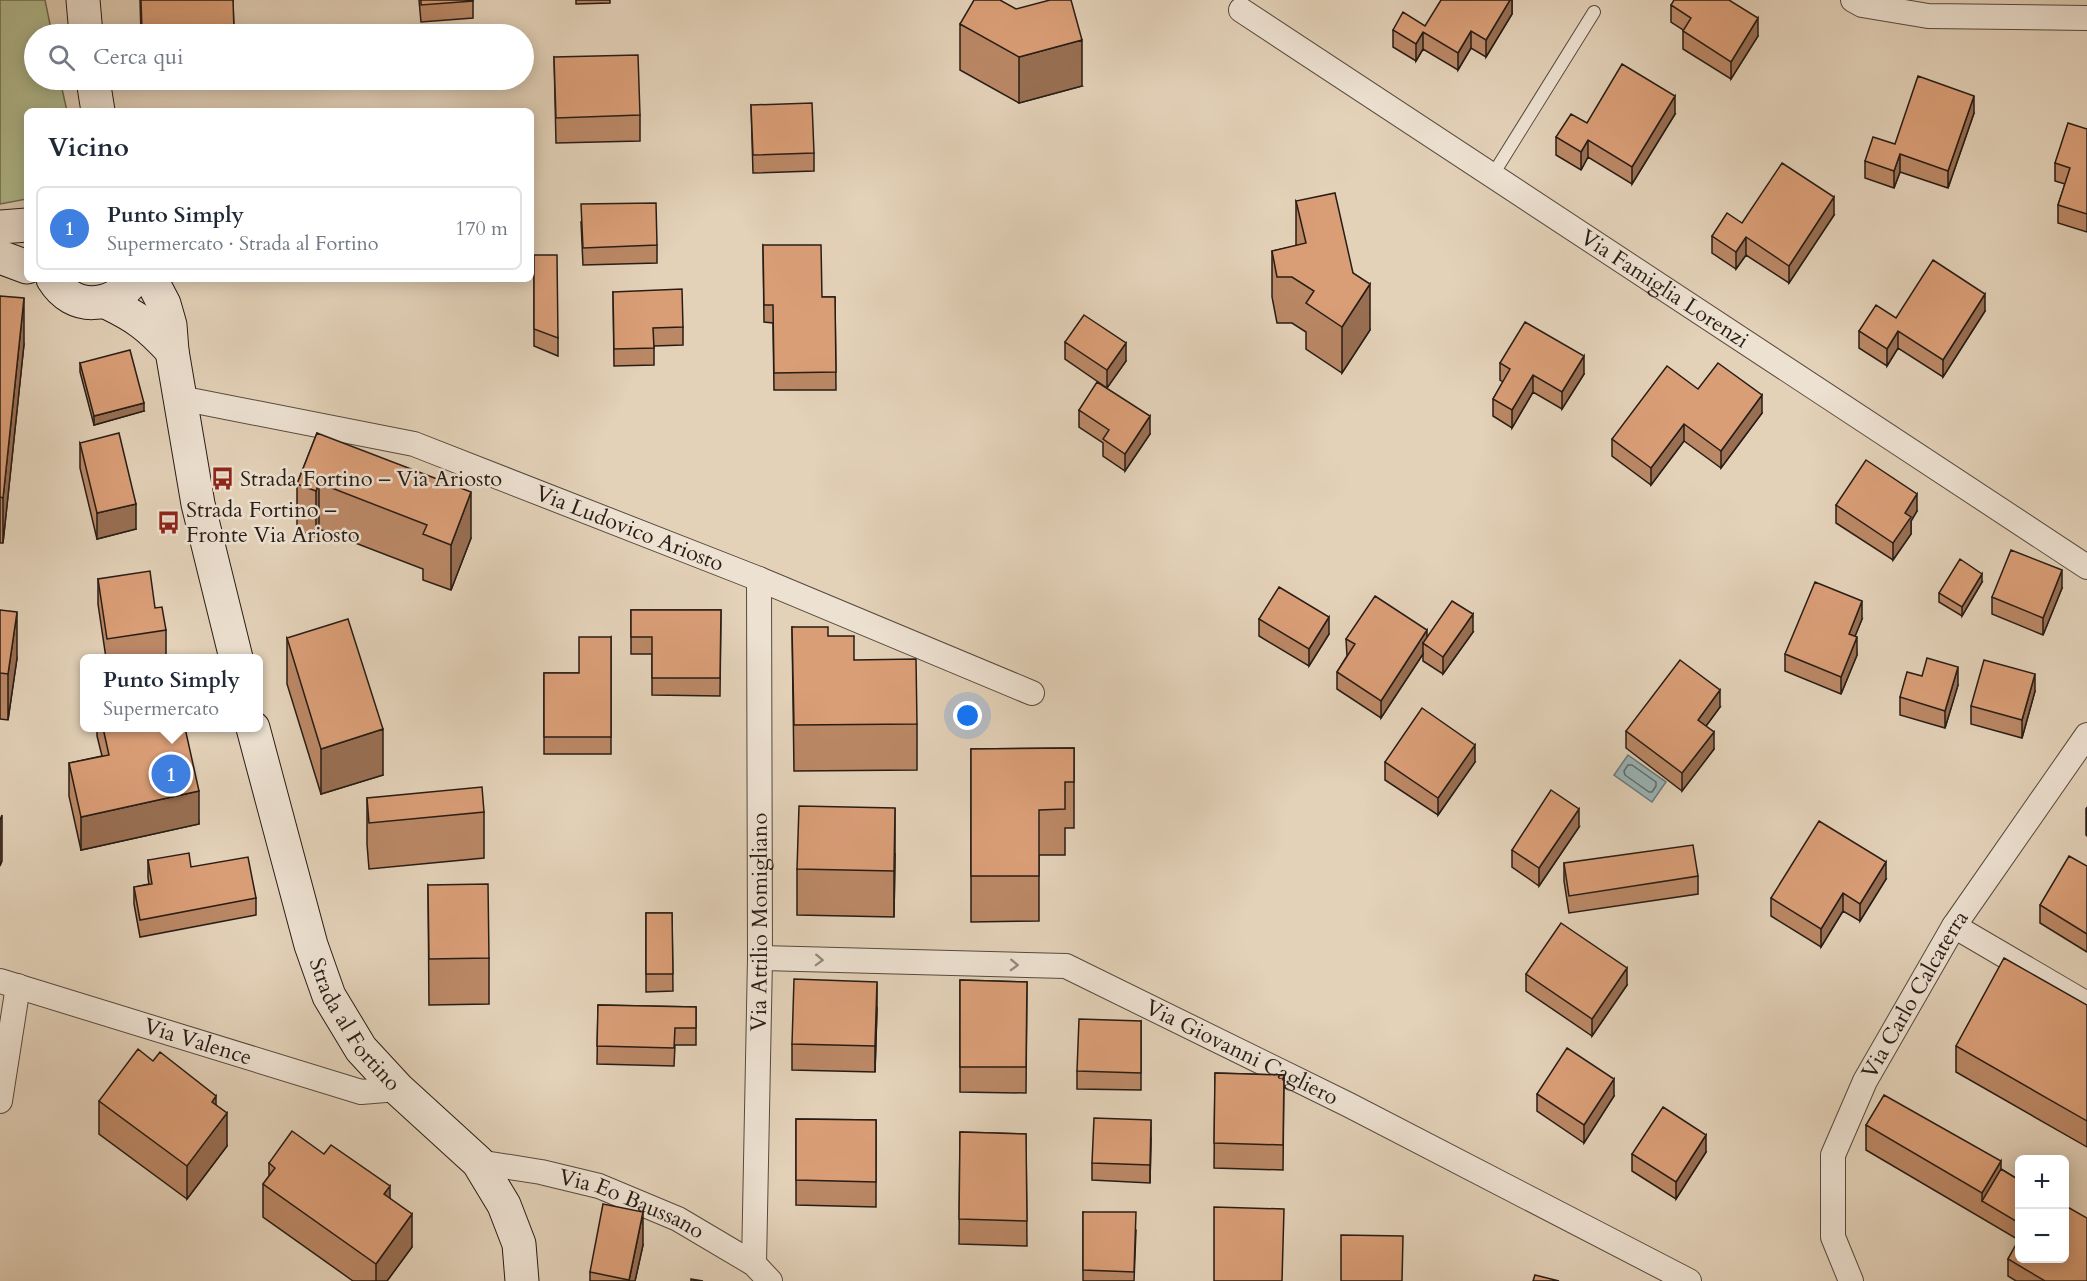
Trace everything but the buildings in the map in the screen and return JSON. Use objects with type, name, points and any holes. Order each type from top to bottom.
[{"type":"street","points":[[83,0],[85,24]]},
{"type":"street","points":[[1853,0],[1862,5],[1928,16],[2087,18]]},
{"type":"street","name":"Via Famiglia Lorenzi","points":[[1241,10],[2087,567]]},
{"type":"street","points":[[95,90],[98,108]]},
{"type":"street","points":[[0,227],[24,225]]},
{"type":"street","points":[[0,258],[24,266]]},
{"type":"street","points":[[56,282],[67,295],[79,301],[92,303],[105,302],[117,296],[132,282]]},
{"type":"street","points":[[153,282],[164,304],[170,325],[188,454],[235,654]]},
{"type":"street","points":[[105,302],[139,318],[172,351]]},
{"type":"street","name":"Via Ludovico Ariosto","points":[[180,398],[414,444],[759,579],[1032,693]]},
{"type":"street","name":"Via Attilio Momigliano","points":[[759,579],[762,1273]]},
{"type":"street","name":"Strada al Fortino","points":[[254,732],[310,945],[329,996],[361,1049],[398,1089],[478,1162],[504,1205],[519,1244],[522,1281]]},
{"type":"street","name":"Via Carlo Calcaterra","points":[[1851,1281],[1833,1237],[1833,1155],[1865,1081],[1954,926],[2087,735]]},
{"type":"street","points":[[1954,926],[2087,1004]]},
{"type":"street","name":"Via Giovanni Cagliero","points":[[760,958],[1066,966],[1349,1105],[1689,1281]]},
{"type":"street","points":[[0,1101],[9,984]]},
{"type":"street","name":"Via Valence","points":[[9,984],[361,1092],[398,1089]]},
{"type":"street","name":"Via Eo Baussano","points":[[478,1162],[541,1172],[599,1186],[678,1219],[762,1273]]},
{"type":"lane","points":[[1492,176],[1594,12]]},
{"type":"green space","points":[[0,0],[45,0],[50,24],[24,24],[24,90],[62,90],[66,108],[24,108],[24,200],[0,204]]},
{"type":"water","points":[[1628,755],[1666,782],[1652,802],[1614,775]]},
{"type":"place","name":"Strada Fortino – Via Ariosto","points":[[222,479]]},
{"type":"place","name":"Strada Fortino – Fronte Via Ariosto","points":[[168,523]]},
{"type":"place","name":"Punto Simply","points":[[171,774]]}]
